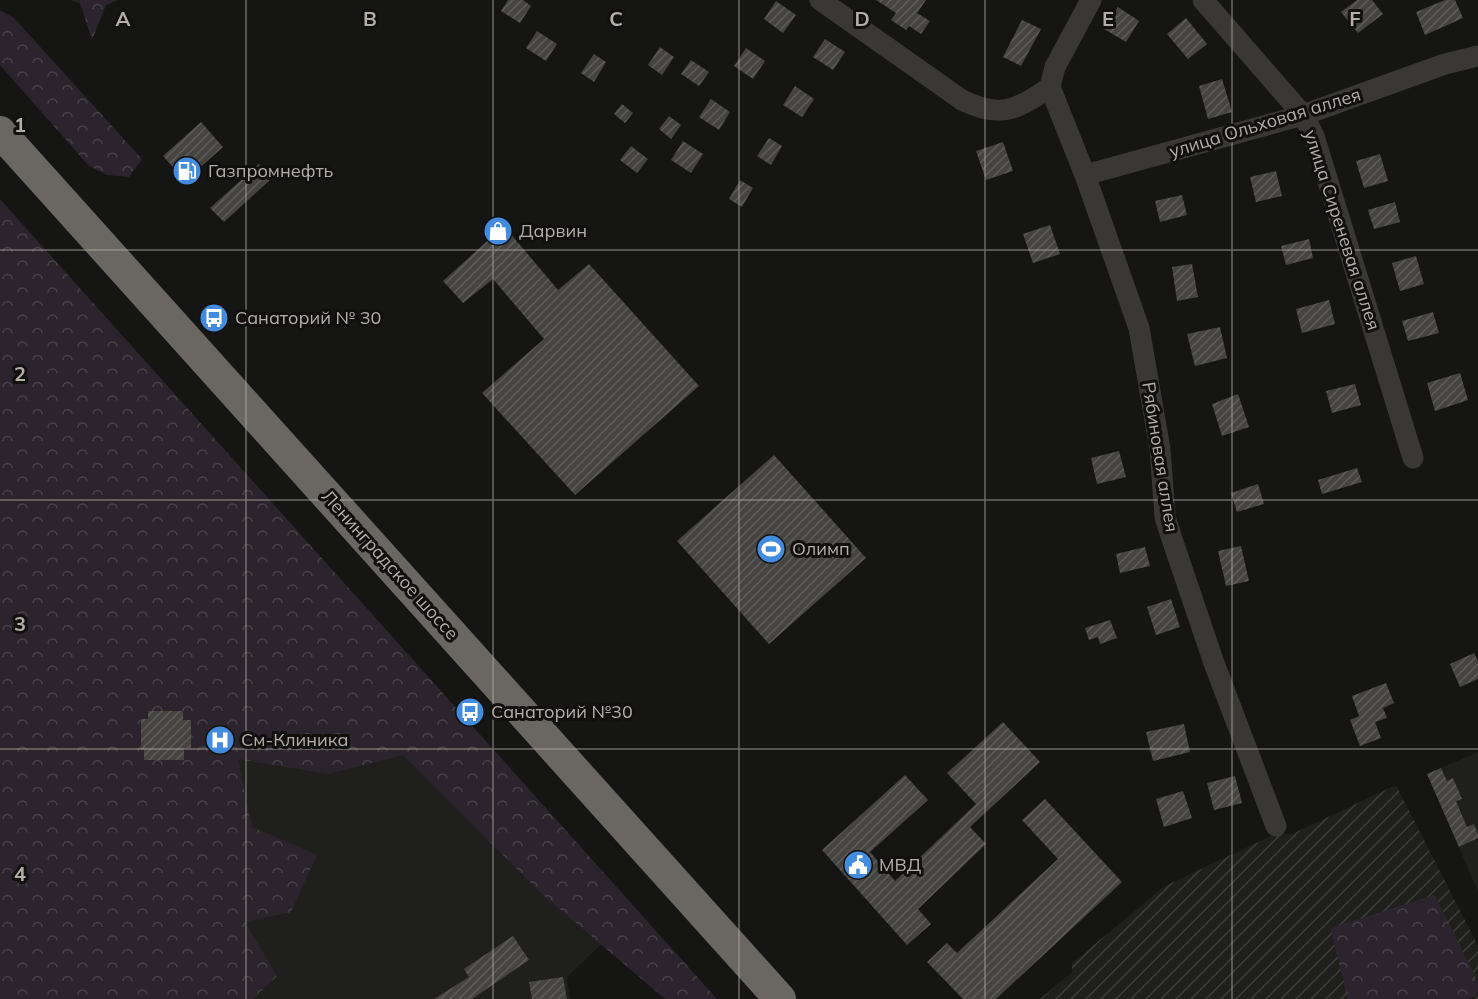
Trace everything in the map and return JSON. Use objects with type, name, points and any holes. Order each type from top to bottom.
[{"type":"highway","name":"Ленинградское шоссе","points":[[0,132],[780,999]]},
{"type":"highway","name":"Ленинградское шоссе","points":[[0,158],[753,999]]},
{"type":"street","points":[[820,0],[962,100],[982,110],[999,112],[1026,103],[1050,87],[1055,67],[1090,0]]},
{"type":"street","name":"улица Сиреневая аллея","points":[[1203,0],[1303,115],[1314,136],[1413,458]]},
{"type":"street","name":"улица Ольховая аллея","points":[[1085,175],[1303,115],[1445,64],[1478,56]]},
{"type":"street","name":"Рябиновая аллея","points":[[1050,87],[1085,175],[1138,328],[1160,449],[1162,491],[1168,525],[1214,663],[1276,826]]},
{"type":"shaded area","name":"См-Клиника","points":[[0,276],[620,926],[567,977],[570,999],[0,999]]},
{"type":"shaded area","points":[[1478,752],[1478,892],[1427,774]]},
{"type":"shaded area","points":[[1396,785],[1478,946],[1478,999],[1040,999],[1072,972],[1072,963],[1165,886],[1275,834],[1292,834]]},
{"type":"green space","points":[[70,0],[118,0],[106,5],[92,40],[80,3]]},
{"type":"green space","points":[[0,10],[14,18],[142,159],[129,177],[107,175],[89,166],[0,65]]},
{"type":"green space","name":"См-Клиника","points":[[0,199],[717,999],[665,999],[542,894],[403,755],[328,774],[238,759],[252,827],[317,855],[291,912],[245,922],[277,976],[253,999],[0,999]]},
{"type":"green space","points":[[1435,895],[1478,982],[1478,994],[1467,999],[1348,999],[1330,928]]},
{"type":"building","points":[[508,0],[523,0],[531,6],[520,23],[501,11]]},
{"type":"building","points":[[876,0],[926,0],[917,13],[930,21],[921,34],[909,26],[906,30],[891,20],[896,13]]},
{"type":"building","points":[[1357,0],[1372,0],[1383,14],[1358,33],[1341,12]]},
{"type":"building","points":[[1445,0],[1455,0],[1463,18],[1425,35],[1416,12]]},
{"type":"building","points":[[776,1],[796,15],[783,33],[764,19]]},
{"type":"building","points":[[1118,7],[1139,21],[1126,42],[1104,29]]},
{"type":"building","points":[[1186,18],[1207,44],[1188,59],[1167,34]]},
{"type":"building","points":[[1022,20],[1041,29],[1021,66],[1003,57]]},
{"type":"building","points":[[537,31],[557,44],[546,61],[526,48]]},
{"type":"building","points":[[825,39],[845,52],[833,70],[813,57]]},
{"type":"building","points":[[660,47],[674,57],[662,75],[648,65]]},
{"type":"building","points":[[746,48],[765,61],[753,79],[734,66]]},
{"type":"building","points":[[594,54],[606,62],[594,82],[581,73]]},
{"type":"building","points":[[691,60],[709,72],[699,86],[681,74]]},
{"type":"building","points":[[1222,79],[1232,112],[1208,119],[1199,86]]},
{"type":"building","points":[[795,86],[814,99],[802,117],[783,105]]},
{"type":"building","points":[[711,99],[730,112],[719,130],[699,117]]},
{"type":"building","points":[[622,104],[633,113],[625,123],[614,114]]},
{"type":"building","points":[[669,116],[681,125],[671,139],[659,129]]},
{"type":"building","points":[[201,122],[223,147],[185,181],[163,156]]},
{"type":"building","points":[[769,138],[782,146],[771,165],[757,156]]},
{"type":"building","points":[[683,141],[703,154],[691,173],[671,160]]},
{"type":"building","points":[[1003,142],[1013,171],[986,180],[976,151]]},
{"type":"building","points":[[631,146],[648,159],[637,173],[620,160]]},
{"type":"building","points":[[1380,154],[1388,181],[1364,188],[1356,161]]},
{"type":"building","points":[[259,164],[272,178],[224,222],[210,208]]},
{"type":"building","points":[[1276,171],[1282,196],[1256,202],[1250,177]]},
{"type":"building","points":[[740,180],[753,188],[742,207],[729,199]]},
{"type":"building","points":[[1182,195],[1187,215],[1160,222],[1155,201]]},
{"type":"building","points":[[1395,202],[1400,222],[1374,229],[1368,210]]},
{"type":"building","points":[[1050,225],[1060,254],[1033,263],[1023,234]]},
{"type":"building","points":[[504,226],[558,290],[589,264],[699,386],[575,495],[482,393],[544,339],[493,279],[463,303],[443,281]]},
{"type":"building","points":[[1309,239],[1313,258],[1286,265],[1281,246]]},
{"type":"building","points":[[1416,256],[1424,284],[1400,291],[1392,263]]},
{"type":"building","points":[[1192,264],[1198,297],[1177,301],[1172,267]]},
{"type":"building","points":[[1329,300],[1335,324],[1302,333],[1296,309]]},
{"type":"building","points":[[1433,312],[1439,333],[1408,341],[1402,321]]},
{"type":"building","points":[[1220,327],[1227,358],[1195,366],[1187,334]]},
{"type":"building","points":[[1460,373],[1468,400],[1435,411],[1427,383]]},
{"type":"building","points":[[1355,384],[1361,405],[1332,413],[1326,391]]},
{"type":"building","points":[[1238,394],[1249,427],[1222,436],[1212,404]]},
{"type":"building","points":[[1119,451],[1126,477],[1097,484],[1091,458]]},
{"type":"building","name":"Олимп","points":[[774,455],[866,558],[769,644],[677,541]]},
{"type":"building","points":[[1357,468],[1362,482],[1322,494],[1318,480]]},
{"type":"building","points":[[1258,484],[1264,504],[1237,512],[1231,493]]},
{"type":"building","points":[[1241,546],[1249,581],[1226,586],[1218,551]]},
{"type":"building","points":[[1145,547],[1150,566],[1120,573],[1116,554]]},
{"type":"building","points":[[1171,599],[1180,627],[1156,635],[1147,607]]},
{"type":"building","points":[[1110,620],[1117,638],[1100,644],[1098,637],[1089,640],[1085,628]]},
{"type":"building","points":[[1474,653],[1478,661],[1478,679],[1460,687],[1450,664]]},
{"type":"building","points":[[1386,683],[1394,703],[1383,708],[1387,718],[1375,722],[1381,738],[1360,746],[1350,720],[1359,716],[1352,696]]},
{"type":"building","points":[[148,711],[183,711],[183,720],[191,720],[191,748],[184,748],[184,760],[144,760],[144,750],[141,750],[141,719],[148,719]]},
{"type":"building","points":[[1003,722],[1040,762],[970,827],[986,844],[918,909],[931,924],[907,945],[822,850],[905,775],[928,800],[870,852],[895,881],[976,804],[947,773]]},
{"type":"building","points":[[1184,724],[1190,752],[1153,761],[1146,732]]},
{"type":"building","points":[[1441,768],[1447,781],[1453,778],[1462,799],[1456,801],[1467,827],[1474,824],[1478,834],[1478,838],[1459,847],[1427,774]]},
{"type":"building","points":[[1235,776],[1242,803],[1214,810],[1207,783]]},
{"type":"building","points":[[1183,791],[1192,818],[1164,827],[1156,799]]},
{"type":"building","points":[[1045,799],[1122,882],[996,999],[963,999],[927,962],[947,943],[957,953],[1058,859],[1022,820]]},
{"type":"building","points":[[513,936],[529,960],[472,999],[434,999],[469,977],[464,969]]},
{"type":"building","points":[[563,977],[567,999],[532,999],[529,982]]},
{"type":"place","name":"Газпромнефть","points":[[187,171]]},
{"type":"place","name":"Дарвин","points":[[498,231]]},
{"type":"place","name":"Санаторий № 30","points":[[214,318]]},
{"type":"place","name":"Олимп","points":[[771,549]]},
{"type":"place","name":"Санаторий №30","points":[[470,712]]},
{"type":"place","name":"См-Клиника","points":[[220,740]]},
{"type":"place","name":"МВД","points":[[858,865]]}]
